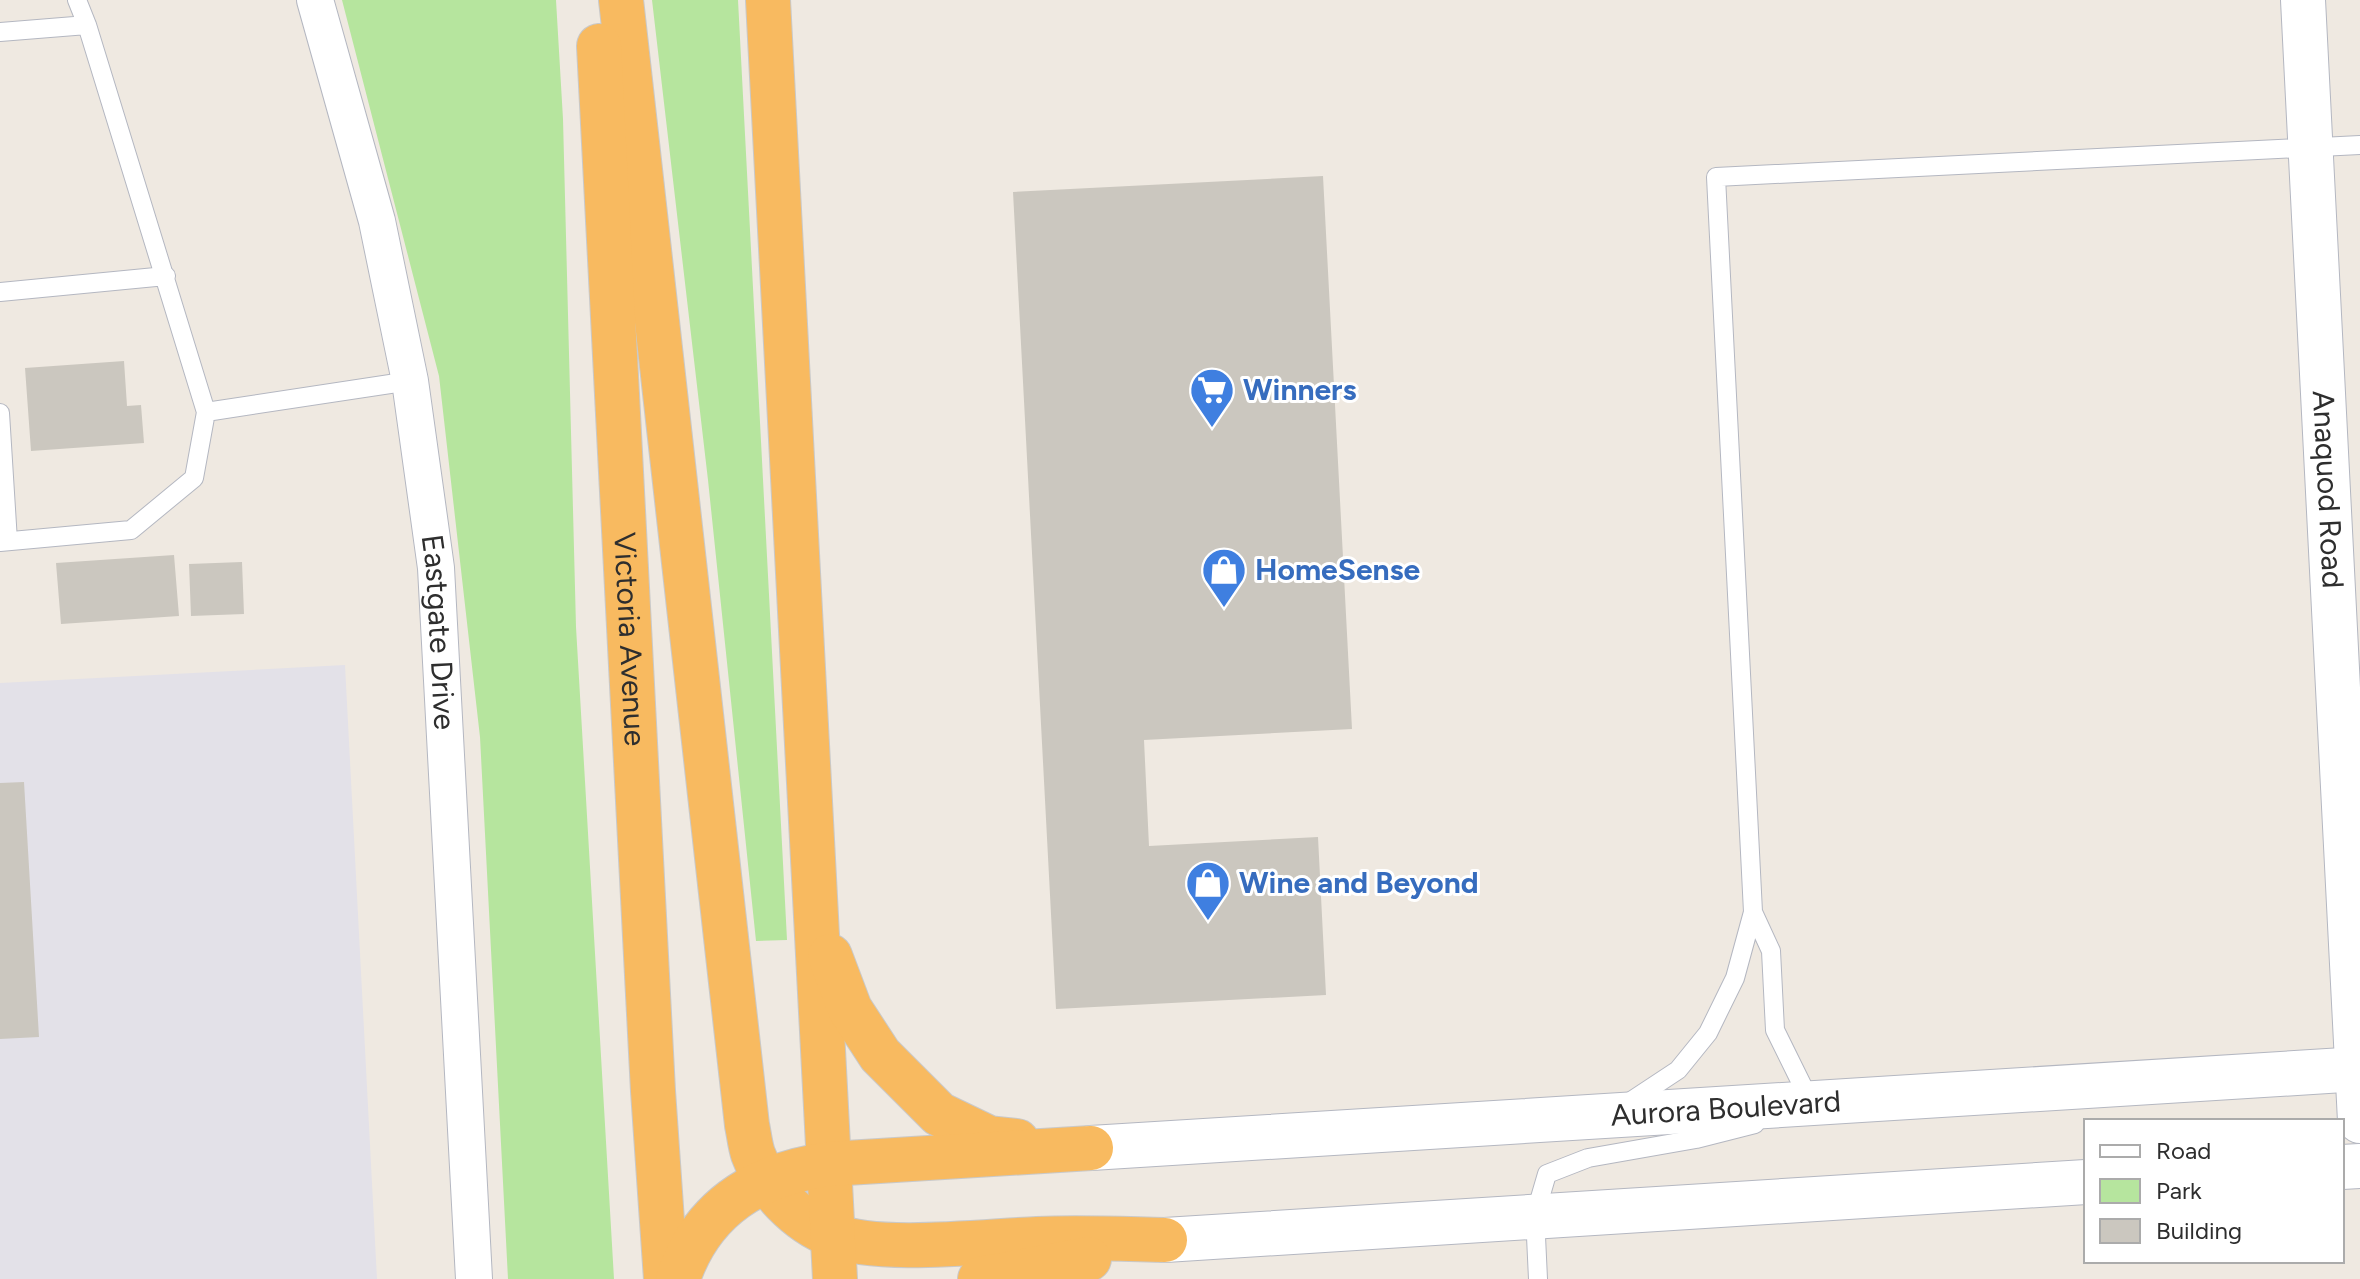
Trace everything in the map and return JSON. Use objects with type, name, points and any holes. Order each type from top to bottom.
[{"type":"highway","name":"Victoria Avenue","points":[[596,0],[666,1279]]},
{"type":"highway","points":[[621,0],[747,1125],[753,1154],[766,1180],[806,1221],[833,1236],[873,1244],[1070,1238],[1165,1240]]},
{"type":"highway","points":[[768,0],[835,1279]]},
{"type":"highway","points":[[815,917],[850,1009],[880,1055],[939,1114],[989,1138],[1091,1148]]},
{"type":"highway","points":[[678,1279],[701,1229],[733,1198],[795,1169],[830,1164],[1091,1148]]},
{"type":"highway","points":[[980,1279],[1067,1264],[1165,1240]]},
{"type":"street","name":"Eastgate Drive","points":[[315,0],[377,221],[410,381],[436,568],[474,1279]]},
{"type":"street","name":"Anaquod Road","points":[[2303,0],[2360,1121]]},
{"type":"street","name":"Aurora Boulevard","points":[[1091,1148],[2358,1069]]},
{"type":"street","points":[[1165,1240],[2084,1182]]},
{"type":"lane","points":[[0,413],[4,542],[131,530],[194,478],[206,412],[166,276],[77,0]]},
{"type":"lane","points":[[0,32],[87,25]]},
{"type":"lane","points":[[1612,1114],[1678,1070],[1708,1033],[1735,978],[1753,912],[1716,177],[2360,145]]},
{"type":"lane","points":[[0,292],[166,276]]},
{"type":"lane","points":[[206,412],[410,381]]},
{"type":"lane","points":[[1538,1279],[1535,1215],[1547,1174],[1588,1158],[1696,1139],[1831,1101],[1775,1030],[1771,951],[1753,912]]},
{"type":"shaded area","points":[[345,665],[377,1279],[0,1279],[0,683]]},
{"type":"green space","points":[[342,0],[556,0],[563,119],[576,627],[614,1279],[508,1279],[480,737],[439,376]]},
{"type":"green space","points":[[652,0],[738,0],[787,940],[756,941],[708,480]]},
{"type":"building","points":[[1323,176],[1352,729],[1144,740],[1149,846],[1318,837],[1326,995],[1056,1009],[1013,192]]},
{"type":"building","points":[[124,361],[127,406],[141,405],[144,443],[31,451],[25,368]]},
{"type":"building","points":[[174,555],[179,616],[61,624],[56,563]]},
{"type":"building","points":[[242,562],[244,614],[191,616],[189,564]]},
{"type":"building","points":[[24,782],[39,1037],[0,1039],[0,783]]},
{"type":"place","name":"Winners","points":[[1212,429]]},
{"type":"place","name":"HomeSense","points":[[1224,609]]},
{"type":"place","name":"Wine and Beyond","points":[[1208,922]]}]
